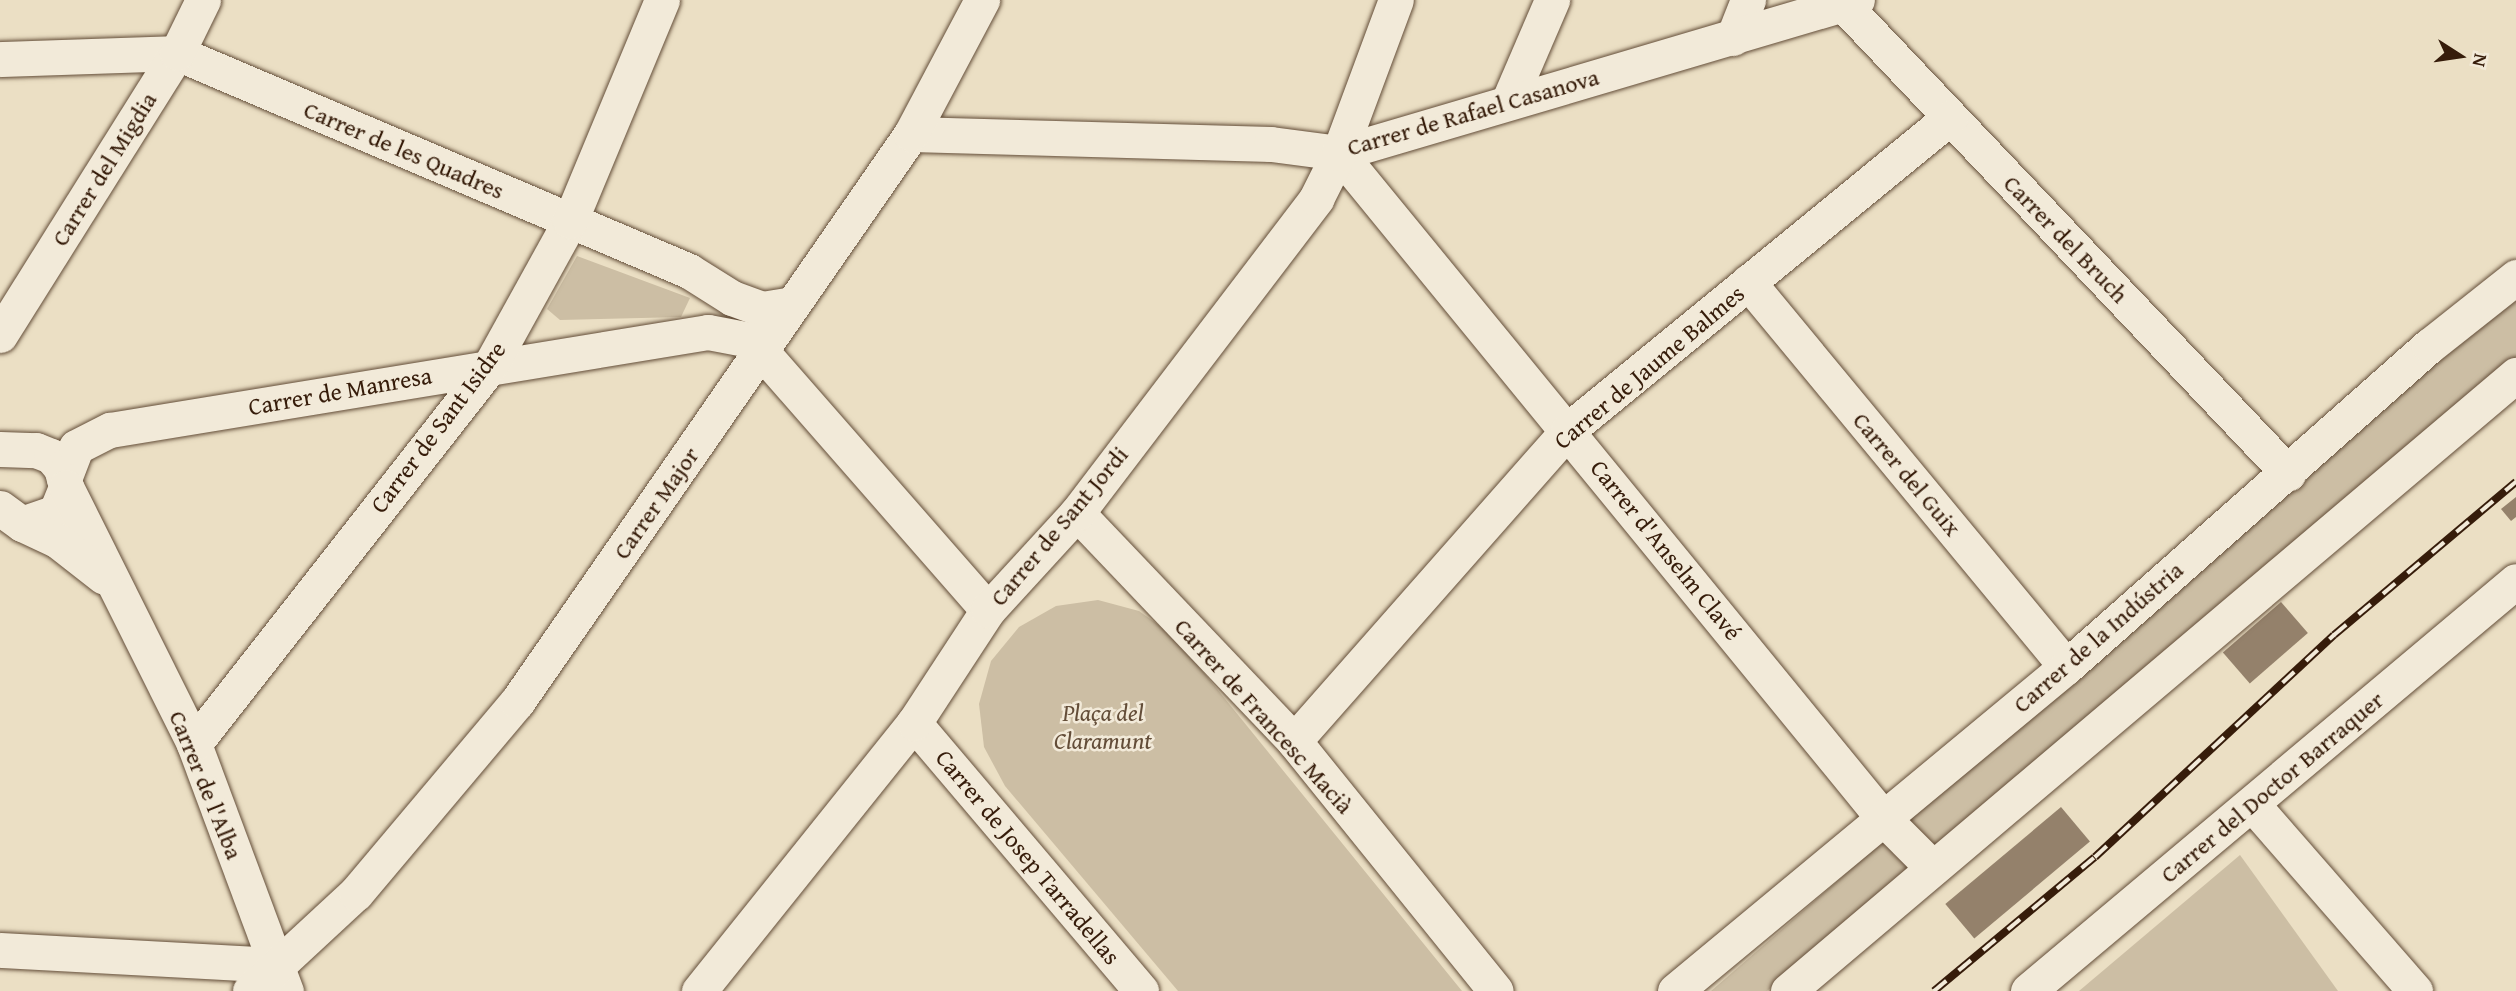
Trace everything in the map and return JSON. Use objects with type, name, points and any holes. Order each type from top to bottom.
[{"type":"street","name":"Carrer del Migdia","points":[[0,335],[177,54],[202,0]]},
{"type":"street","name":"Carrer de Sant Isidre","points":[[194,744],[490,366],[570,221],[662,0]]},
{"type":"street","name":"Carrer Major","points":[[250,991],[281,978],[517,702],[911,134],[982,0]]},
{"type":"street","name":"Carrer de Sant Jordi","points":[[699,991],[914,723],[988,610],[1077,513],[1316,199],[1339,153],[1396,0]]},
{"type":"street","points":[[1509,100],[1552,0]]},
{"type":"street","points":[[1733,38],[1748,0]]},
{"type":"street","name":"Carrer de Rafael Casanova","points":[[911,134],[1271,144],[1339,153],[1509,100],[1733,38],[1850,2]]},
{"type":"street","name":"Carrer del Bruch","points":[[1850,2],[1950,117],[2288,473]]},
{"type":"street","name":"Carrer de les Quadres","points":[[0,59],[177,54],[689,271],[732,298],[762,309],[793,304]]},
{"type":"street","name":"Carrer de Jaume Balmes","points":[[1294,741],[1569,430],[1950,117]]},
{"type":"street","name":"Carrer d'Anselm Clavé","points":[[1339,153],[1569,430],[1884,819],[1933,868]]},
{"type":"street","points":[[689,271],[711,306],[708,332]]},
{"type":"street","name":"Carrer de la Indústria","points":[[1675,991],[2066,667],[2429,346],[2516,277]]},
{"type":"street","name":"Carrer del Guix","points":[[1748,282],[2066,667]]},
{"type":"street","name":"Carrer de Manresa","points":[[11,516],[56,512],[76,447],[110,430],[708,332],[764,347]]},
{"type":"street","points":[[764,347],[988,610]]},
{"type":"street","points":[[1788,991],[2516,375]]},
{"type":"street","name":"Carrer de l'Alba","points":[[0,449],[36,450],[51,456],[112,584],[194,744],[281,978]]},
{"type":"street","name":"Carrer de Francesc Macià","points":[[1077,513],[1294,741],[1496,991]]},
{"type":"street","name":"Carrer de l'Alba","points":[[11,516],[58,541],[112,584]]},
{"type":"street","name":"Carrer del Doctor Barraquer","points":[[2028,991],[2516,582]]},
{"type":"street","name":"Carrer de Josep Tarradellas","points":[[914,723],[1141,991]]},
{"type":"street","points":[[2252,804],[2415,991]]},
{"type":"street","points":[[0,950],[281,978]]},
{"type":"green space","points":[[577,256],[690,298],[681,317],[560,320],[547,309]]},
{"type":"green space","points":[[2516,291],[2516,358],[1767,991],[1711,991]]},
{"type":"green space","name":"Plaça del Claramunt","points":[[1098,600],[1139,611],[1174,636],[1462,991],[1178,991],[1005,786],[984,747],[979,704],[991,661],[1019,627],[1056,606]]},
{"type":"green space","points":[[2240,855],[2338,991],[2079,991]]},
{"type":"building","points":[[2516,497],[2516,517],[2511,521],[2501,509]]},
{"type":"building","points":[[2281,602],[2308,633],[2250,683],[2223,653]]},
{"type":"building","points":[[2061,807],[2090,841],[1974,939],[1945,904]]},
{"type":"railway","points":[[1934,991],[2095,857],[2334,635],[2516,482]]}]
